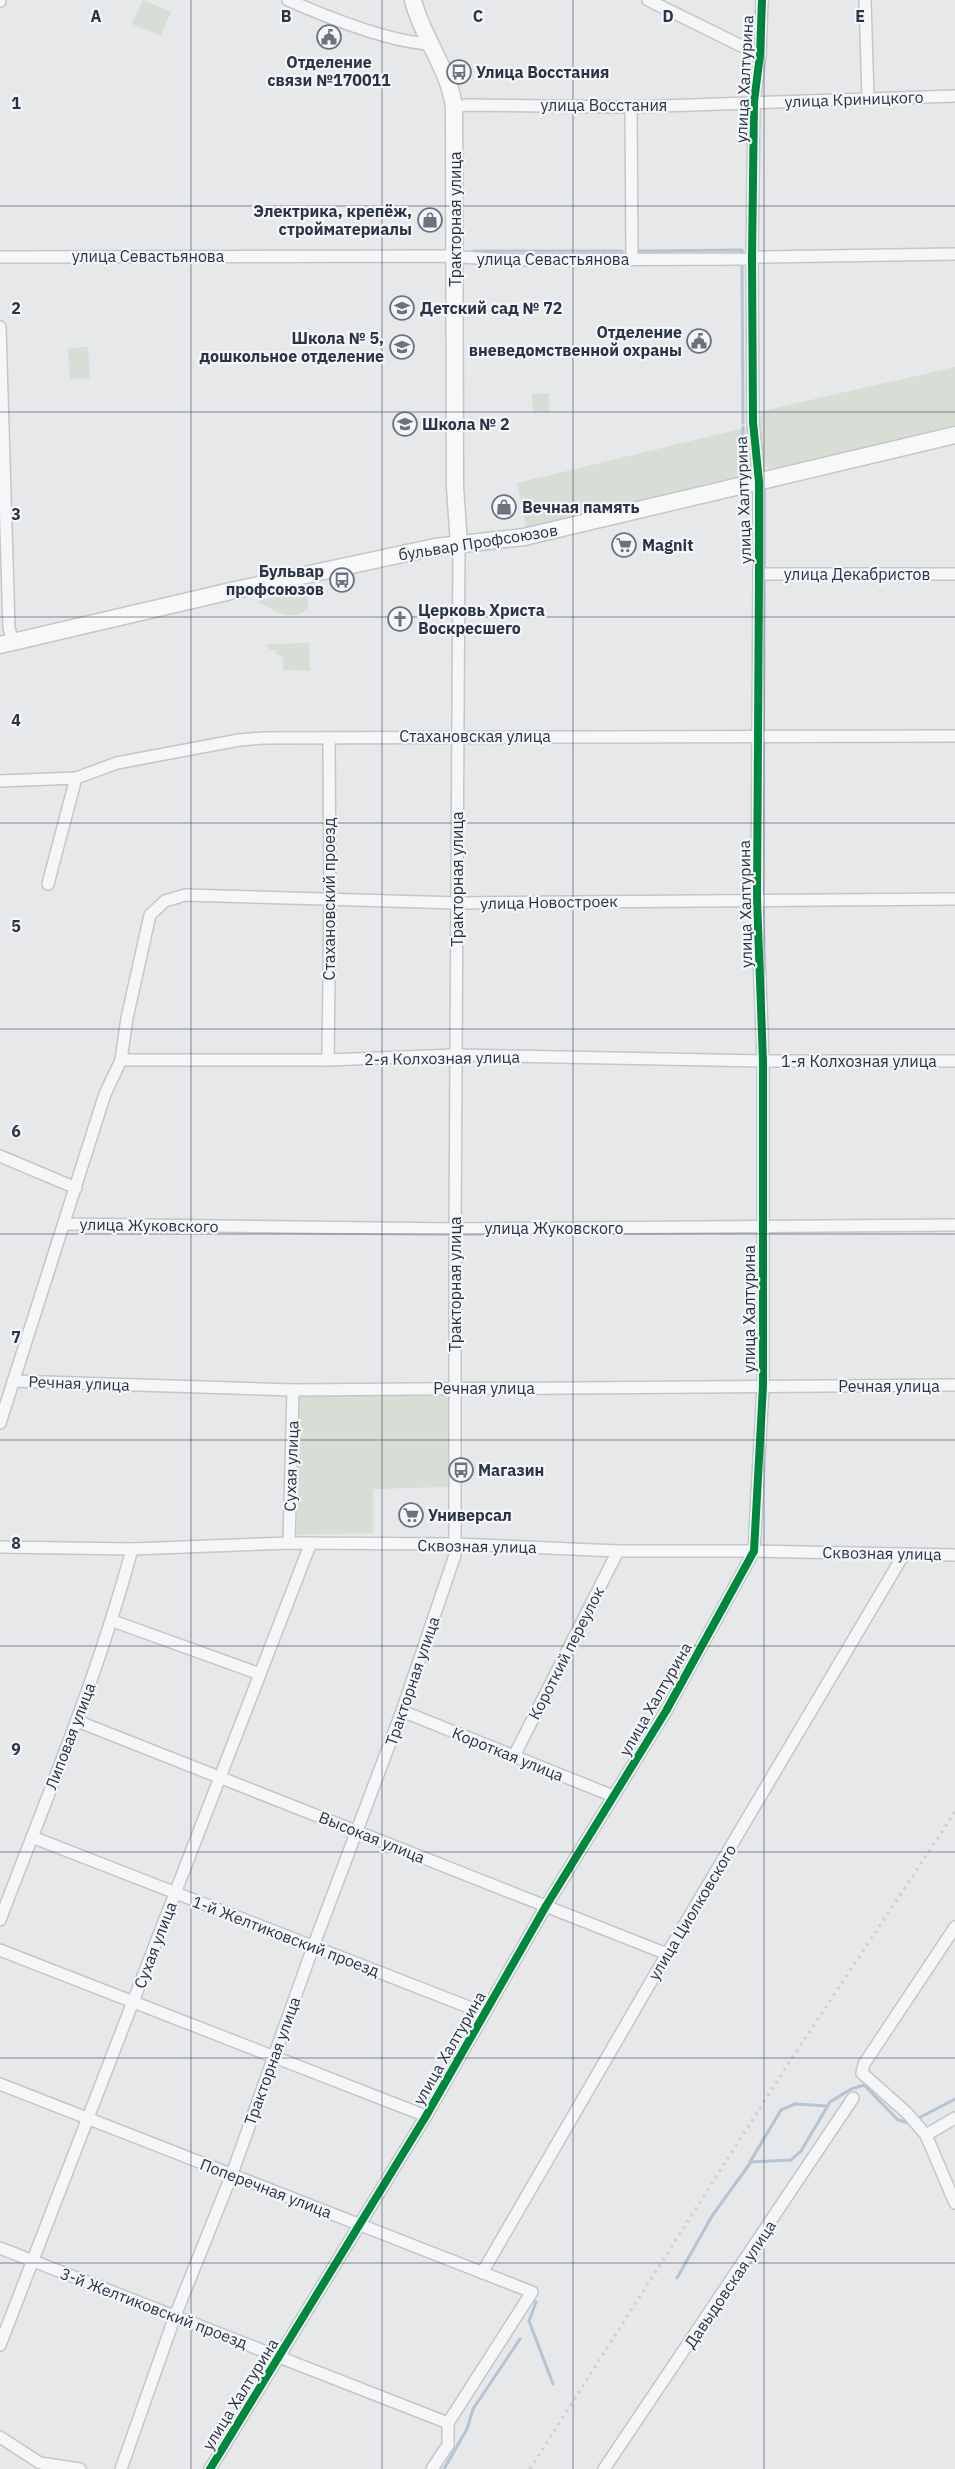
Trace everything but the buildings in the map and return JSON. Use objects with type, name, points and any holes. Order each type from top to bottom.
[{"type":"main road","name":"Тракторная улица","points":[[413,0],[446,79],[454,108],[455,487],[459,544]]},
{"type":"main road","name":"бульвар Профсоюзов","points":[[7,643],[231,591],[435,547],[524,538],[955,435]]},
{"type":"street","points":[[288,0],[323,15],[404,40],[430,44]]},
{"type":"street","points":[[648,0],[760,55]]},
{"type":"street","name":"улица Халтурина","points":[[210,2469],[426,2116],[546,1906],[666,1711],[754,1551],[763,1386],[763,1061],[757,900],[760,574],[758,482],[753,422],[752,259],[754,102],[760,55],[762,0]]},
{"type":"street","points":[[865,0],[868,98]]},
{"type":"street","name":"улица Криницкого","points":[[754,102],[955,96]]},
{"type":"street","name":"улица Восстания","points":[[454,108],[474,105],[631,106],[754,102]]},
{"type":"street","points":[[631,106],[632,259]]},
{"type":"street","name":"улица Севастьянова","points":[[0,257],[454,256],[508,260],[752,259],[757,257],[955,254]]},
{"type":"street","points":[[0,327],[9,628],[7,643]]},
{"type":"street","name":"Тракторная улица","points":[[119,2469],[175,2316],[232,2174],[313,1946],[358,1832],[402,1711],[455,1555],[459,544]]},
{"type":"street","name":"улица Декабристов","points":[[760,574],[955,574]]},
{"type":"street","name":"Стахановская улица","points":[[0,780],[76,778],[117,763],[239,740],[457,736],[955,736]]},
{"type":"street","name":"Стахановский проезд","points":[[328,1060],[329,738]]},
{"type":"street","points":[[48,884],[76,778]]},
{"type":"street","name":"улица Новостроек","points":[[121,1060],[127,1018],[150,915],[165,901],[185,895],[458,903],[955,899]]},
{"type":"street","name":"2-я Колхозная улица","points":[[121,1060],[328,1060],[456,1055],[763,1061]]},
{"type":"street","points":[[0,1424],[105,1094],[121,1060]]},
{"type":"street","name":"1-я Колхозная улица","points":[[763,1061],[955,1061]]},
{"type":"street","points":[[0,1156],[76,1188]]},
{"type":"street","name":"улица Жуковского","points":[[64,1224],[455,1229],[955,1225]]},
{"type":"street","name":"Речная улица","points":[[13,1381],[293,1390],[955,1385]]},
{"type":"street","name":"Сухая улица","points":[[289,1543],[293,1390]]},
{"type":"street","name":"Сквозная улица","points":[[0,1547],[132,1549],[289,1543],[310,1545],[456,1544],[618,1551],[754,1551],[955,1555]]},
{"type":"street","name":"Сухая улица","points":[[0,2345],[310,1545]]},
{"type":"street","name":"Липовая улица","points":[[0,1920],[77,1721],[113,1621],[132,1549]]},
{"type":"street","name":"Короткий переулок","points":[[514,1756],[618,1551]]},
{"type":"street","name":"улица Циолковского","points":[[482,2273],[667,1954],[904,1554]]},
{"type":"street","points":[[113,1621],[260,1674]]},
{"type":"street","name":"Короткая улица","points":[[402,1711],[613,1796]]},
{"type":"street","name":"Высокая улица","points":[[77,1721],[667,1954]]},
{"type":"street","name":"1-й Желтиковский проезд","points":[[32,1837],[484,2013]]},
{"type":"street","points":[[955,1927],[864,2064],[862,2073],[907,2113],[926,2135],[955,2203]]},
{"type":"street","points":[[0,1950],[426,2116]]},
{"type":"street","name":"Поперечная улица","points":[[0,2084],[532,2292],[448,2423]]},
{"type":"street","name":"Давыдовская улица","points":[[604,2469],[853,2098]]},
{"type":"street","points":[[926,2135],[955,2118]]},
{"type":"street","name":"3-й Желтиковский проезд","points":[[0,2248],[448,2423]]},
{"type":"street","points":[[432,2469],[448,2445],[448,2423]]},
{"type":"street","points":[[0,2437],[40,2463],[80,2469]]},
{"type":"shaded area","points":[[143,0],[171,12],[161,36],[132,24]]},
{"type":"shaded area","points":[[88,347],[90,378],[70,379],[68,348]]},
{"type":"shaded area","points":[[955,367],[955,425],[776,470],[768,468],[761,461],[758,412]]},
{"type":"shaded area","points":[[549,393],[549,412],[533,412],[532,394]]},
{"type":"shaded area","points":[[748,427],[749,475],[526,527],[517,483]]},
{"type":"shaded area","points":[[307,590],[308,608],[296,615],[282,614],[257,601]]},
{"type":"shaded area","points":[[309,643],[310,671],[283,670],[283,656],[277,655],[275,650],[270,650],[267,644]]},
{"type":"shaded area","points":[[450,1392],[451,1487],[373,1489],[373,1533],[297,1535],[298,1393]]},
{"type":"waterway","points":[[639,251],[742,250],[742,253]]},
{"type":"waterway","points":[[474,251],[622,251]]},
{"type":"waterway","points":[[742,264],[743,423]]},
{"type":"waterway","points":[[742,474],[743,427]]},
{"type":"waterway","points":[[677,2278],[712,2216],[751,2162],[791,2160],[801,2151],[830,2102],[851,2089],[864,2085],[898,2120],[910,2123]]},
{"type":"waterway","points":[[915,2120],[955,2099]]},
{"type":"waterway","points":[[750,2162],[781,2110],[795,2104],[828,2106]]},
{"type":"waterway","points":[[536,2302],[529,2321],[553,2384]]},
{"type":"waterway","points":[[444,2469],[467,2429],[473,2409],[520,2339]]},
{"type":"railway","points":[[530,2469],[781,2075],[955,1812]]},
{"type":"cycle path","points":[[210,2469],[426,2116],[546,1906],[666,1711],[754,1551],[763,1386],[763,1061],[757,900],[759,482],[753,422],[752,259],[754,102],[760,55],[762,0]]},
{"type":"place","name":"Отделение связи №170011","points":[[329,37]]},
{"type":"place","name":"Улица Восстания","points":[[459,72]]},
{"type":"place","name":"Электрика, крепёж, стройматериалы","points":[[430,220]]},
{"type":"place","name":"Детский сад № 72","points":[[402,308]]},
{"type":"place","name":"Отделение вневедомственной охраны","points":[[699,341]]},
{"type":"place","name":"Школа № 5, дошкольное отделение","points":[[402,347]]},
{"type":"place","name":"Школа № 2","points":[[405,424]]},
{"type":"place","name":"Вечная память","points":[[504,507]]},
{"type":"place","name":"Magnit","points":[[624,545]]},
{"type":"place","name":"Бульвар профсоюзов","points":[[342,580]]},
{"type":"place","name":"Церковь Христа Воскресшего","points":[[400,619]]},
{"type":"place","name":"Магазин","points":[[461,1470]]},
{"type":"place","name":"Универсал","points":[[411,1515]]}]
